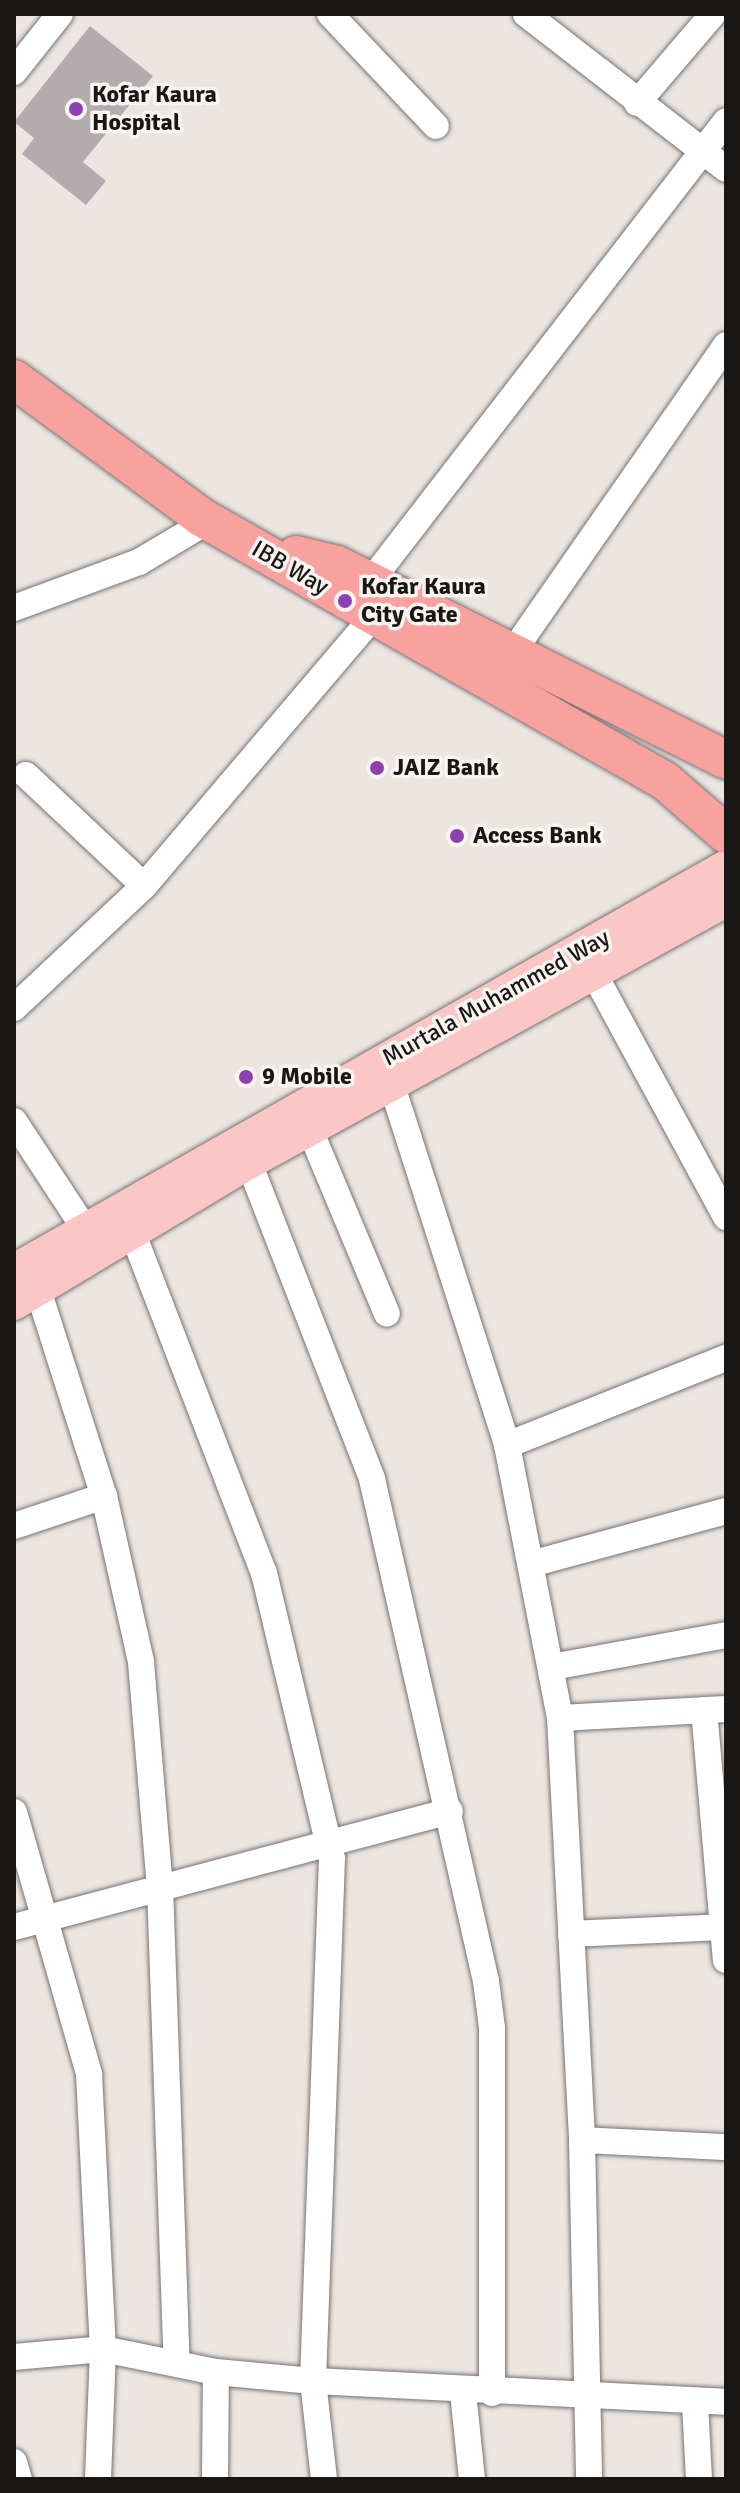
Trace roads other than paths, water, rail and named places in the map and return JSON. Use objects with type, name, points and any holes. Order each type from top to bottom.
[{"type":"highway","name":"IBB Way","points":[[14,379],[208,521],[246,543],[372,599],[665,781],[726,834]]},
{"type":"highway","points":[[372,599],[512,653],[726,760]]},
{"type":"highway","name":"IBB Way","points":[[665,781],[726,799]]},
{"type":"main road","name":"Murtala Muhammed Way","points":[[24,1281],[85,1229],[726,866]]},
{"type":"main road","name":"Murtala Muhammed Way","points":[[24,1281],[133,1234],[249,1163],[726,901]]},
{"type":"street","points":[[15,65],[60,14]]},
{"type":"street","points":[[330,14],[436,126]]},
{"type":"street","points":[[637,103],[713,14]]},
{"type":"street","points":[[539,22],[637,103],[726,169]]},
{"type":"street","points":[[14,1008],[144,886],[372,599],[726,121]]},
{"type":"street","points":[[512,653],[726,345]]},
{"type":"street","points":[[14,608],[139,562],[208,521]]},
{"type":"street","points":[[26,775],[144,886]]},
{"type":"street","points":[[593,972],[726,1217]]},
{"type":"street","points":[[392,1086],[507,1445],[560,1718],[582,2140],[589,2479]]},
{"type":"street","points":[[14,1121],[85,1229]]},
{"type":"street","points":[[310,1130],[387,1314]]},
{"type":"street","points":[[249,1163],[372,1479],[450,1811],[492,2028],[492,2393]]},
{"type":"street","points":[[133,1234],[264,1573],[327,1840],[334,1883],[313,2381],[324,2479]]},
{"type":"street","points":[[24,1281],[104,1496],[141,1662],[160,1886],[177,2363]]},
{"type":"street","points":[[507,1445],[726,1358]]},
{"type":"street","points":[[14,1526],[104,1496]]},
{"type":"street","points":[[531,1564],[726,1511]]},
{"type":"street","points":[[552,1667],[726,1635]]},
{"type":"street","points":[[560,1718],[715,1709],[726,1960]]},
{"type":"street","points":[[14,1927],[327,1840],[450,1811]]},
{"type":"street","points":[[14,1812],[89,2074],[103,2349],[98,2479]]},
{"type":"street","points":[[571,1934],[723,1927]]},
{"type":"street","points":[[582,2140],[726,2147]]},
{"type":"street","points":[[14,2357],[103,2349],[216,2372],[313,2381],[463,2392],[726,2402]]},
{"type":"street","points":[[215,2479],[216,2372]]},
{"type":"street","points":[[463,2392],[472,2479]]},
{"type":"street","points":[[695,2403],[699,2479]]},
{"type":"street","points":[[14,2462],[19,2479]]},
{"type":"place","name":"Kofar Kaura Hospital","points":[[76,109]]},
{"type":"place","name":"Kofar Kaura City Gate","points":[[345,601]]},
{"type":"place","name":"JAIZ Bank","points":[[377,768]]},
{"type":"place","name":"Access Bank","points":[[457,836]]},
{"type":"place","name":"9 Mobile","points":[[246,1077]]}]
